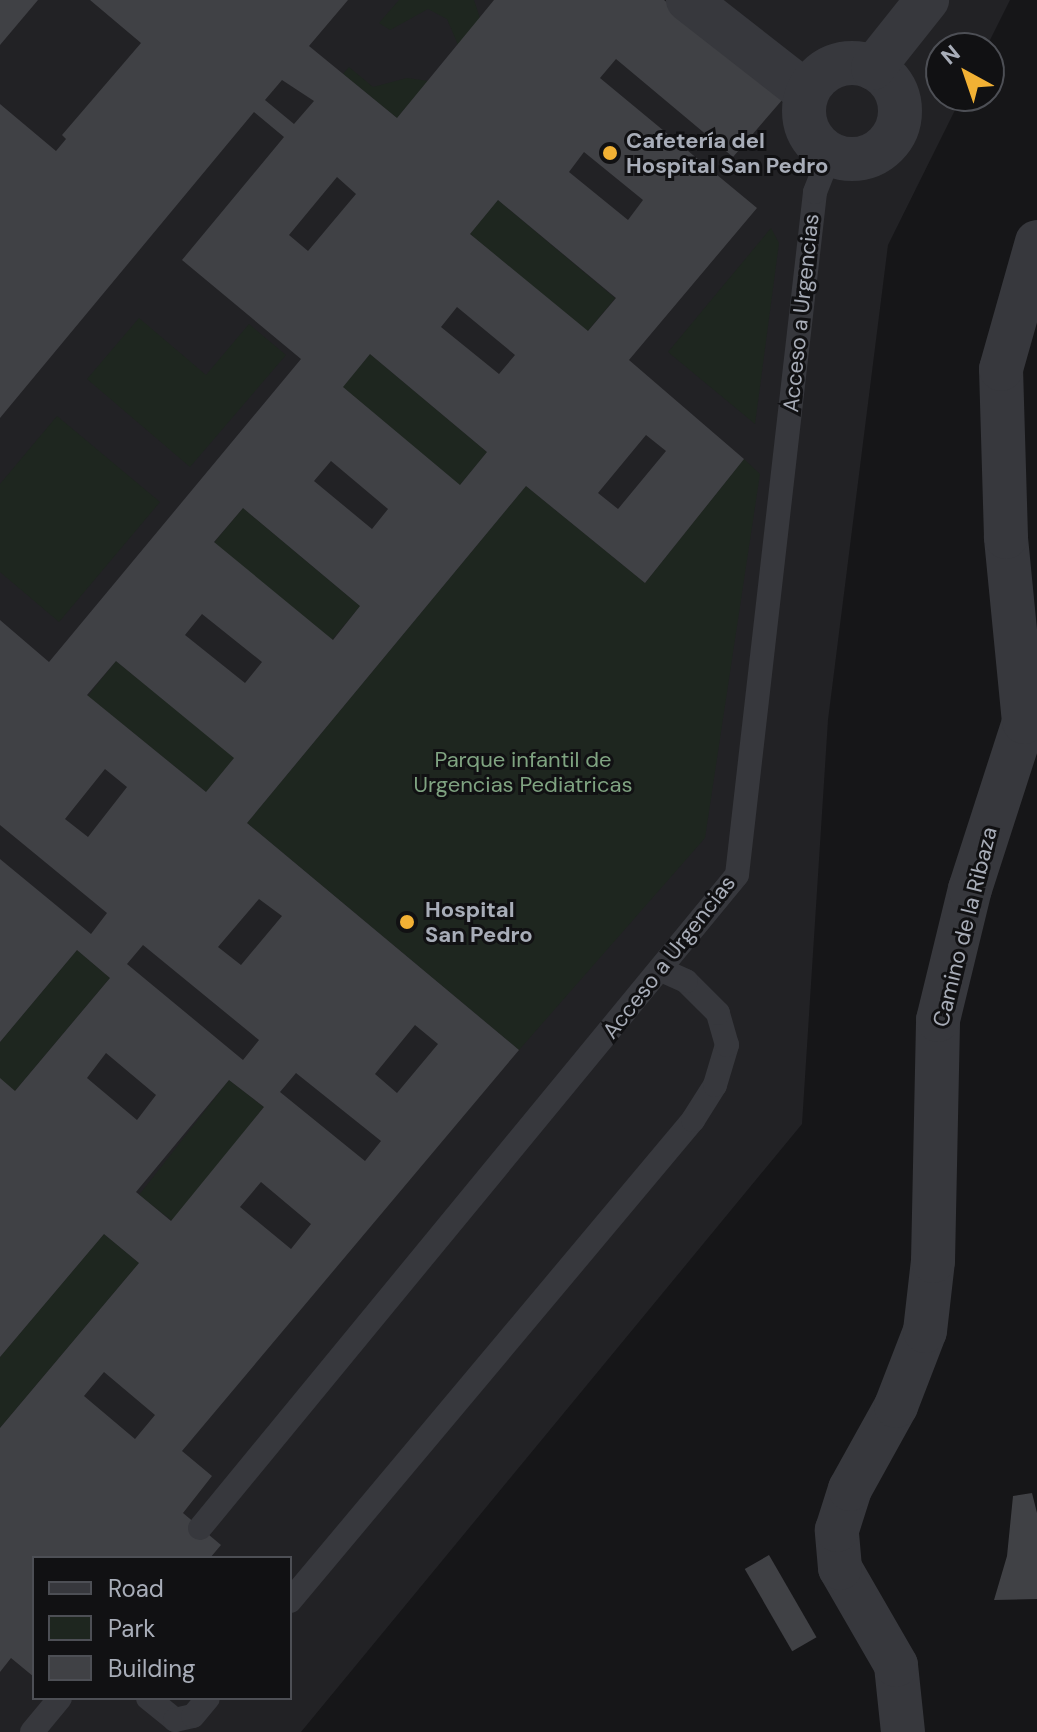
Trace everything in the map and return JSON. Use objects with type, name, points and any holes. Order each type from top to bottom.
[{"type":"street","points":[[688,0],[807,93]]},
{"type":"street","points":[[873,68],[927,0]]},
{"type":"street","points":[[858,63],[873,68],[886,77],[899,103],[895,133],[874,154],[859,159],[830,154],[810,135],[804,107],[807,93],[828,70],[858,63]]},
{"type":"street","name":"Camino de la Ribaza","points":[[903,1732],[896,1665],[840,1568],[837,1530],[850,1489],[896,1406],[925,1331],[933,1261],[938,1020],[970,889],[1030,732],[1028,665],[1006,537],[1001,369],[1037,242]]},
{"type":"lane","name":"Acceso a Urgencias","points":[[200,1528],[737,875],[815,192],[830,154]]},
{"type":"lane","points":[[292,1599],[693,1120],[715,1085],[727,1045],[718,1013],[686,981],[661,970]]},
{"type":"lane","points":[[32,1732],[58,1700]]},
{"type":"lane","points":[[150,1700],[175,1720],[193,1716],[206,1700]]},
{"type":"shaded area","name":"Hospital San Pedro","points":[[0,0],[1010,0],[994,32],[925,32],[925,112],[954,112],[888,245],[828,720],[802,1124],[301,1732],[0,1732]]},
{"type":"green space","points":[[399,0],[474,0],[480,18],[458,45],[447,19],[428,9],[390,30],[379,23]]},
{"type":"green space","points":[[349,67],[373,87],[407,78],[428,81],[397,118],[343,74]]},
{"type":"green space","points":[[498,200],[615,298],[587,332],[470,234]]},
{"type":"green space","points":[[771,228],[779,243],[755,424],[668,352]]},
{"type":"green space","points":[[139,318],[206,375],[249,324],[286,355],[190,467],[87,379]]},
{"type":"green space","points":[[370,354],[487,452],[460,485],[342,387]]},
{"type":"green space","points":[[57,416],[160,502],[59,622],[0,572],[0,484]]},
{"type":"green space","name":"Parque infantil de Urgencias Pediatricas","points":[[744,459],[760,474],[705,838],[519,1050],[247,823],[526,486],[645,583]]},
{"type":"green space","points":[[243,508],[360,606],[331,641],[214,542]]},
{"type":"green space","points":[[116,661],[235,757],[207,792],[88,696]]},
{"type":"green space","points":[[77,950],[110,978],[15,1091],[0,1079],[0,1042]]},
{"type":"green space","points":[[229,1080],[264,1107],[174,1222],[139,1195]]},
{"type":"green space","points":[[104,1234],[139,1263],[0,1428],[0,1357]]},
{"type":"building","points":[[0,0],[38,0],[0,45]]},
{"type":"building","points":[[90,0],[348,0],[309,46],[397,118],[494,0],[664,0],[783,99],[733,157],[616,59],[600,78],[757,208],[629,360],[744,459],[645,583],[526,486],[247,823],[519,1050],[182,1451],[212,1476],[183,1513],[221,1545],[212,1556],[32,1556],[32,1675],[11,1658],[0,1672],[0,1428],[139,1263],[104,1234],[0,1357],[0,1078],[15,1091],[110,978],[77,950],[0,1042],[0,859],[91,934],[107,913],[0,825],[0,620],[49,662],[301,359],[182,260],[284,137],[254,112],[0,418],[0,104],[56,151],[66,139],[62,135],[141,43]],"holes":[[[282,80],[314,101],[294,124],[265,100]],[[584,152],[643,200],[628,220],[569,172]],[[337,177],[356,194],[308,251],[289,235]],[[498,200],[616,298],[588,331],[470,234]],[[457,307],[515,355],[499,374],[441,327]],[[370,354],[487,452],[460,485],[343,387]],[[646,435],[666,451],[618,509],[598,493]],[[331,461],[388,509],[372,529],[314,481]],[[243,508],[360,606],[333,640],[214,542]],[[202,614],[262,662],[245,683],[185,635]],[[116,661],[234,758],[206,792],[87,695]],[[105,769],[127,787],[88,837],[65,819]],[[259,899],[282,916],[241,965],[218,947]],[[143,945],[259,1040],[243,1060],[127,964]],[[415,1025],[438,1044],[397,1093],[375,1074]],[[106,1053],[156,1095],[137,1120],[87,1078]],[[296,1073],[381,1141],[365,1161],[280,1092]],[[229,1080],[264,1107],[171,1221],[136,1192]],[[261,1182],[311,1224],[291,1249],[240,1207]],[[104,1372],[155,1415],[135,1439],[84,1396]]]},
{"type":"building","points":[[1032,1493],[1037,1513],[1037,1599],[994,1600],[1007,1556],[1013,1496]]},
{"type":"building","points":[[769,1555],[817,1637],[792,1651],[745,1569]]},
{"type":"place","name":"Cafetería del Hospital San Pedro","points":[[610,153]]},
{"type":"place","name":"Hospital San Pedro","points":[[407,922]]}]
